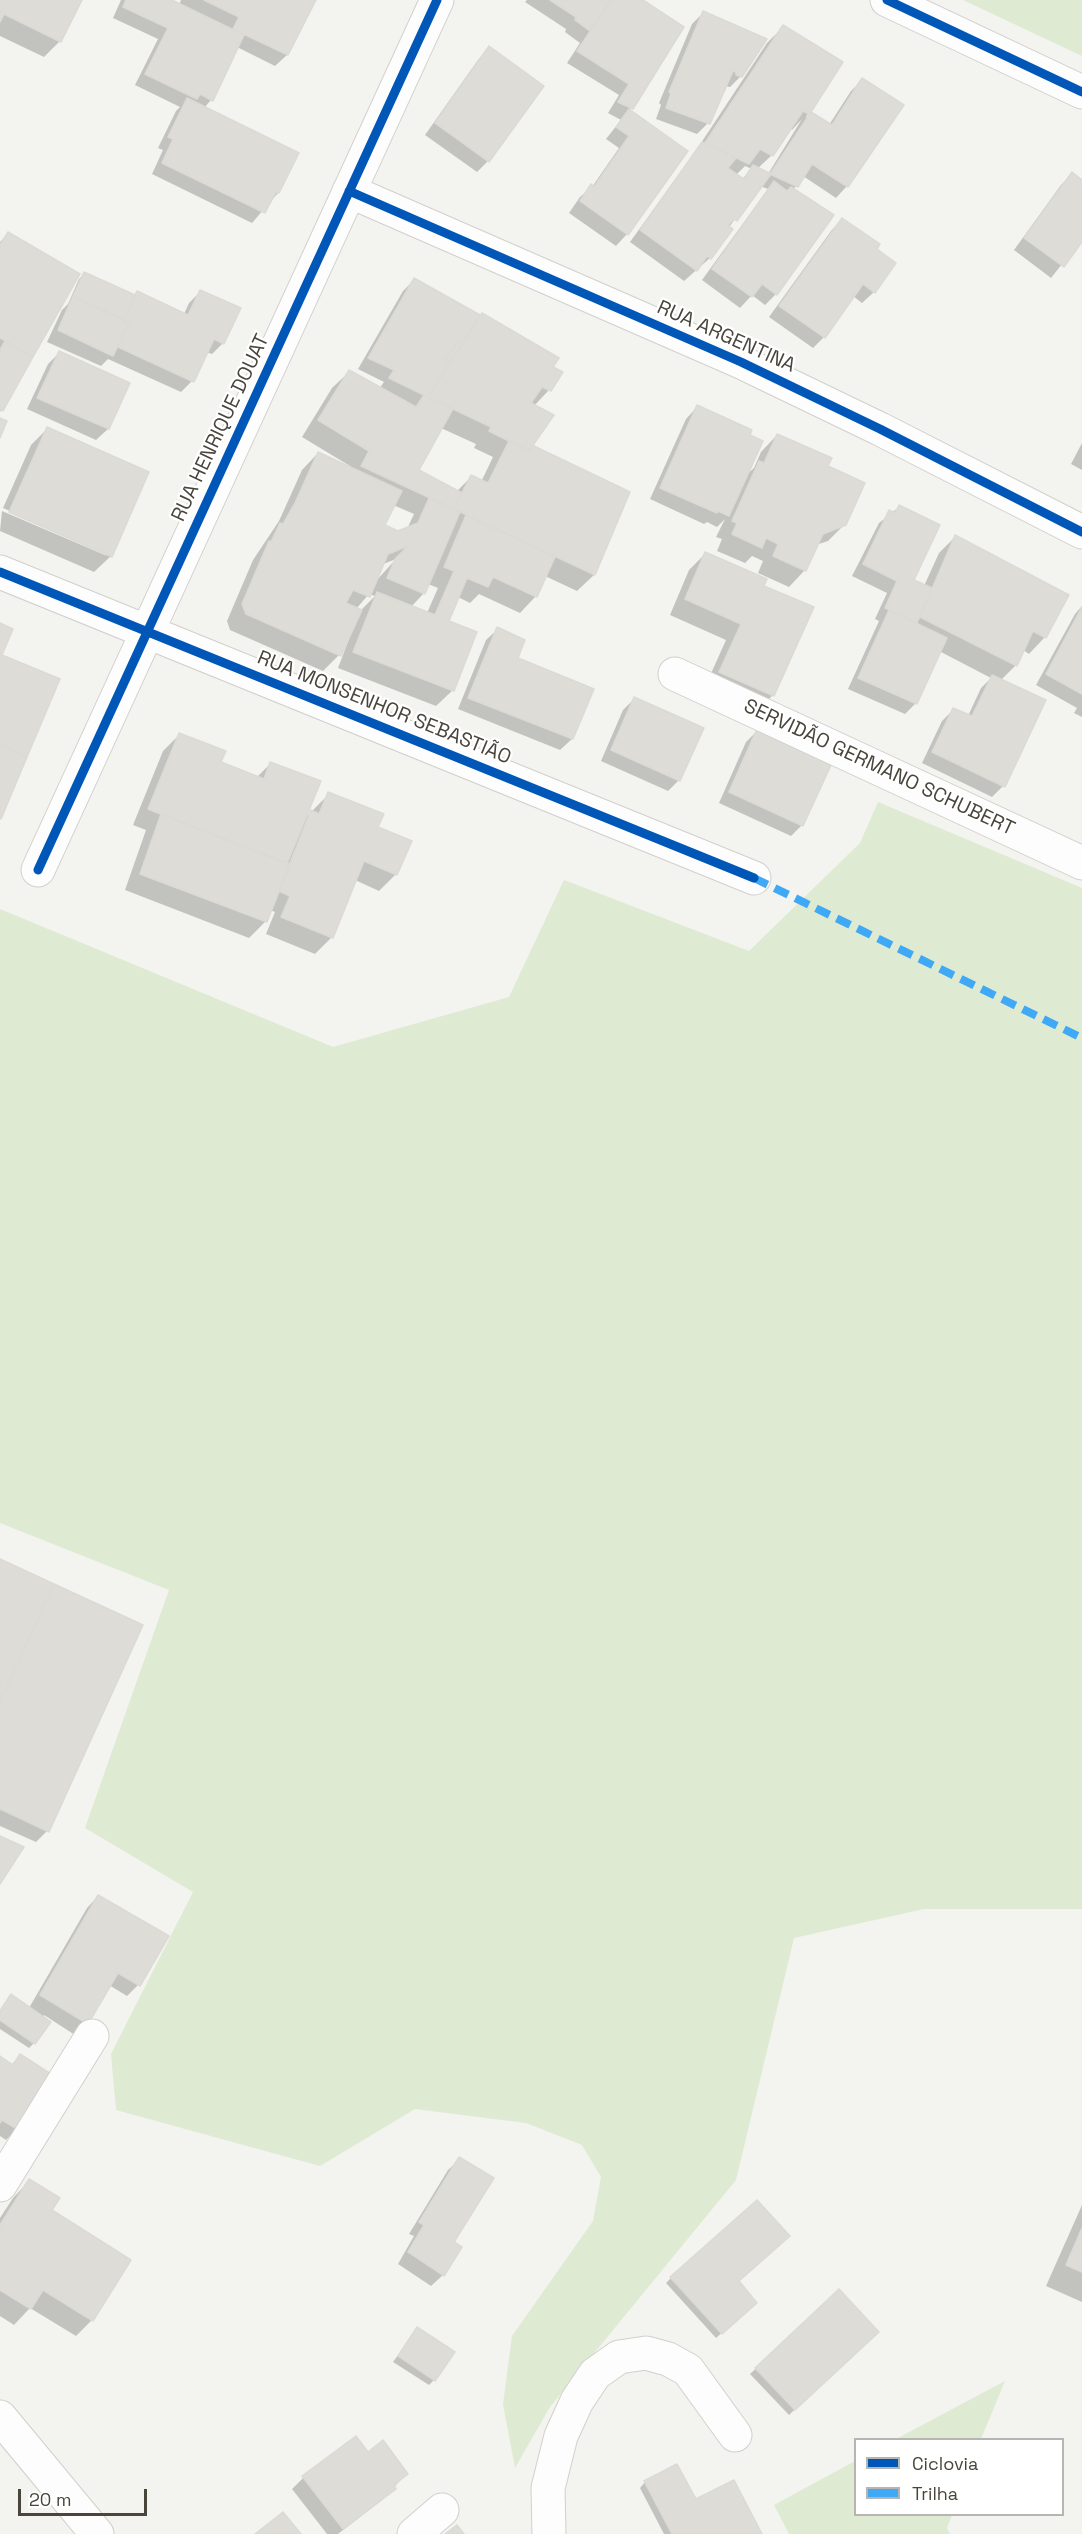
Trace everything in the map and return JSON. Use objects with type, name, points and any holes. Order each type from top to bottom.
[{"type":"street","name":"RUA HENRIQUE DOUAT","points":[[38,870],[436,0]]},
{"type":"street","points":[[887,0],[1082,92]]},
{"type":"street","name":"RUA ARGENTINA","points":[[349,191],[741,362],[880,429],[1082,532]]},
{"type":"street","name":"RUA MONSENHOR SEBASTIÃO","points":[[0,572],[754,878]]},
{"type":"street","name":"SERVIDÃO GERMANO SCHUBERT","points":[[675,674],[1082,863]]},
{"type":"street","points":[[0,2185],[92,2036]]},
{"type":"street","points":[[549,2534],[548,2488],[561,2436],[577,2401],[595,2374],[619,2357],[646,2353],[668,2359],[688,2370],[735,2435]]},
{"type":"street","points":[[0,2417],[97,2534]]},
{"type":"street","points":[[414,2534],[442,2510]]},
{"type":"green space","points":[[963,0],[1082,0],[1082,56]]},
{"type":"green space","points":[[878,802],[1082,888],[1082,1909],[924,1909],[794,1938],[736,2180],[550,2407],[515,2468],[503,2404],[512,2336],[593,2221],[601,2177],[582,2145],[526,2123],[415,2109],[320,2166],[116,2110],[111,2054],[193,1892],[85,1828],[169,1590],[0,1523],[0,909],[333,1047],[509,997],[564,880],[749,951],[860,843]]},
{"type":"green space","points":[[1005,2381],[981,2438],[898,2438]]},
{"type":"green space","points":[[854,2462],[854,2516],[952,2516],[947,2528],[950,2534],[789,2534],[774,2505]]},
{"type":"building","points":[[0,0],[82,0],[61,42],[4,14],[0,22]]},
{"type":"building","points":[[126,0],[172,0],[244,35],[213,101],[200,94],[197,99],[145,74],[168,28],[123,7]]},
{"type":"building","points":[[204,0],[316,0],[288,55],[233,29],[239,17]]},
{"type":"building","points":[[550,0],[611,0],[590,31],[575,20],[576,17]]},
{"type":"building","points":[[611,0],[643,0],[684,27],[633,109],[618,102],[629,84],[577,51]]},
{"type":"building","points":[[703,11],[767,39],[742,77],[733,71],[710,124],[666,108],[671,93],[669,92]]},
{"type":"building","points":[[783,25],[843,62],[811,112],[809,114],[803,111],[773,156],[760,149],[749,164],[705,143]]},
{"type":"building","points":[[489,46],[544,86],[489,162],[435,123]]},
{"type":"building","points":[[862,78],[904,105],[848,187],[812,164],[798,187],[770,174],[811,112],[832,125]]},
{"type":"building","points":[[187,98],[299,153],[279,193],[276,192],[265,213],[162,163],[173,139],[168,137]]},
{"type":"building","points":[[629,109],[688,151],[628,235],[580,201],[591,184],[594,187],[629,136],[616,127]]},
{"type":"building","points":[[702,142],[736,158],[728,168],[744,179],[753,165],[771,174],[737,221],[734,219],[728,225],[733,229],[711,259],[707,256],[697,271],[640,230]]},
{"type":"building","points":[[1072,172],[1082,180],[1082,242],[1064,267],[1024,238]]},
{"type":"building","points":[[774,181],[787,191],[791,187],[834,215],[777,295],[762,284],[752,297],[712,269]]},
{"type":"building","points":[[842,218],[880,244],[877,249],[896,263],[875,293],[863,284],[825,338],[779,306]]},
{"type":"building","points":[[8,232],[80,274],[33,357],[0,338],[0,245]]},
{"type":"building","points":[[84,272],[135,295],[124,320],[73,296]]},
{"type":"building","points":[[414,278],[480,315],[463,343],[459,340],[445,360],[450,363],[428,397],[389,378],[394,370],[368,358]]},
{"type":"building","points":[[200,290],[241,308],[224,344],[214,339],[194,382],[118,347],[129,323],[124,320],[137,291],[188,315]]},
{"type":"building","points":[[73,296],[129,323],[113,356],[58,330]]},
{"type":"building","points":[[482,313],[559,358],[553,367],[563,372],[551,391],[542,387],[531,403],[554,415],[529,451],[489,431],[491,427],[428,397]]},
{"type":"building","points":[[459,340],[463,343],[450,363],[445,360]]},
{"type":"building","points":[[5,341],[33,357],[3,411],[0,409],[0,350]]},
{"type":"building","points":[[59,351],[130,383],[109,429],[37,398]]},
{"type":"building","points":[[349,370],[416,407],[424,395],[453,409],[419,470],[462,493],[454,509],[361,466],[369,451],[318,420]]},
{"type":"building","points":[[697,405],[752,430],[750,435],[763,441],[729,516],[660,488]]},
{"type":"building","points":[[0,418],[7,421],[0,438]]},
{"type":"building","points":[[47,427],[149,472],[112,557],[9,512]]},
{"type":"building","points":[[777,434],[832,458],[828,466],[865,483],[846,525],[823,534],[806,571],[773,556],[778,544],[766,538],[762,548],[732,534],[737,523],[732,521],[759,461],[764,463]]},
{"type":"building","points":[[509,441],[529,451],[534,446],[630,492],[595,575],[454,509],[471,475],[488,483]]},
{"type":"building","points":[[318,452],[402,491],[385,525],[398,531],[418,523],[429,498],[460,512],[425,594],[387,578],[395,559],[408,546],[388,554],[370,597],[353,590],[346,603],[362,610],[341,656],[246,614],[242,604],[269,541],[271,542],[280,523],[283,524],[295,503]]},
{"type":"building","points":[[899,505],[940,525],[914,580],[932,588],[917,623],[885,608],[897,581],[863,564],[889,510],[895,513]]},
{"type":"building","points":[[466,515],[555,557],[537,597],[493,577],[488,587],[467,578],[449,621],[477,632],[454,691],[353,652],[377,592],[435,615],[454,571],[444,567]]},
{"type":"building","points":[[955,535],[1069,595],[1046,638],[1033,631],[1017,666],[920,617]]},
{"type":"building","points":[[705,552],[767,579],[764,586],[814,607],[774,696],[719,672],[741,624],[685,599]]},
{"type":"building","points":[[1082,607],[1082,694],[1046,674]]},
{"type":"building","points":[[889,610],[947,638],[917,704],[858,678]]},
{"type":"building","points":[[0,623],[13,629],[2,655],[60,679],[27,757],[0,745]]},
{"type":"building","points":[[497,627],[525,640],[518,658],[594,689],[573,739],[468,698]]},
{"type":"building","points":[[992,675],[1046,700],[1005,787],[932,752],[953,708],[972,716]]},
{"type":"building","points":[[634,697],[704,728],[680,781],[611,750]]},
{"type":"building","points":[[757,729],[832,763],[803,826],[729,792]]},
{"type":"building","points":[[179,733],[226,751],[221,762],[264,779],[270,762],[321,781],[287,864],[148,809]]},
{"type":"building","points":[[0,745],[27,757],[1,819],[0,818]]},
{"type":"building","points":[[328,792],[384,814],[378,827],[412,841],[397,875],[364,861],[333,938],[281,917],[290,896],[279,891],[311,810],[319,814]]},
{"type":"building","points":[[161,814],[290,864],[267,922],[140,874]]},
{"type":"building","points":[[0,1559],[54,1584],[0,1702]]},
{"type":"building","points":[[54,1584],[143,1625],[49,1832],[0,1809],[0,1702]]},
{"type":"building","points":[[0,1836],[24,1847],[0,1884]]},
{"type":"building","points":[[98,1895],[169,1936],[140,1986],[118,1973],[88,2024],[40,1995]]},
{"type":"building","points":[[11,1994],[51,2022],[35,2044],[0,2020],[0,2011]]},
{"type":"building","points":[[20,2054],[54,2076],[19,2130],[2,2120],[0,2123],[0,2056],[13,2065]]},
{"type":"building","points":[[459,2157],[494,2178],[454,2242],[462,2247],[444,2276],[408,2252],[424,2225],[419,2222]]},
{"type":"building","points":[[29,2179],[60,2198],[52,2210],[131,2260],[93,2321],[43,2290],[31,2309],[0,2290],[0,2225]]},
{"type":"building","points":[[757,2200],[790,2236],[739,2281],[757,2303],[722,2334],[670,2277]]},
{"type":"building","points":[[1082,2228],[1082,2272],[1066,2265]]},
{"type":"building","points":[[839,2289],[879,2332],[795,2410],[755,2368]]},
{"type":"building","points":[[417,2327],[455,2352],[435,2381],[398,2356]]},
{"type":"building","points":[[356,2436],[368,2452],[383,2440],[408,2474],[394,2485],[396,2489],[343,2529],[302,2476]]},
{"type":"building","points":[[677,2464],[696,2499],[734,2480],[762,2534],[672,2534],[644,2481]]},
{"type":"building","points":[[283,2512],[301,2534],[255,2534]]},
{"type":"building","points":[[457,2525],[464,2534],[445,2534]]},
{"type":"marked path","points":[[754,878],[1082,1038]]},
{"type":"cycle path","points":[[38,870],[437,0]]},
{"type":"cycle path","points":[[887,0],[1082,92]]},
{"type":"cycle path","points":[[349,191],[741,362],[880,429],[1082,532]]},
{"type":"cycle path","points":[[0,572],[754,878]]}]
